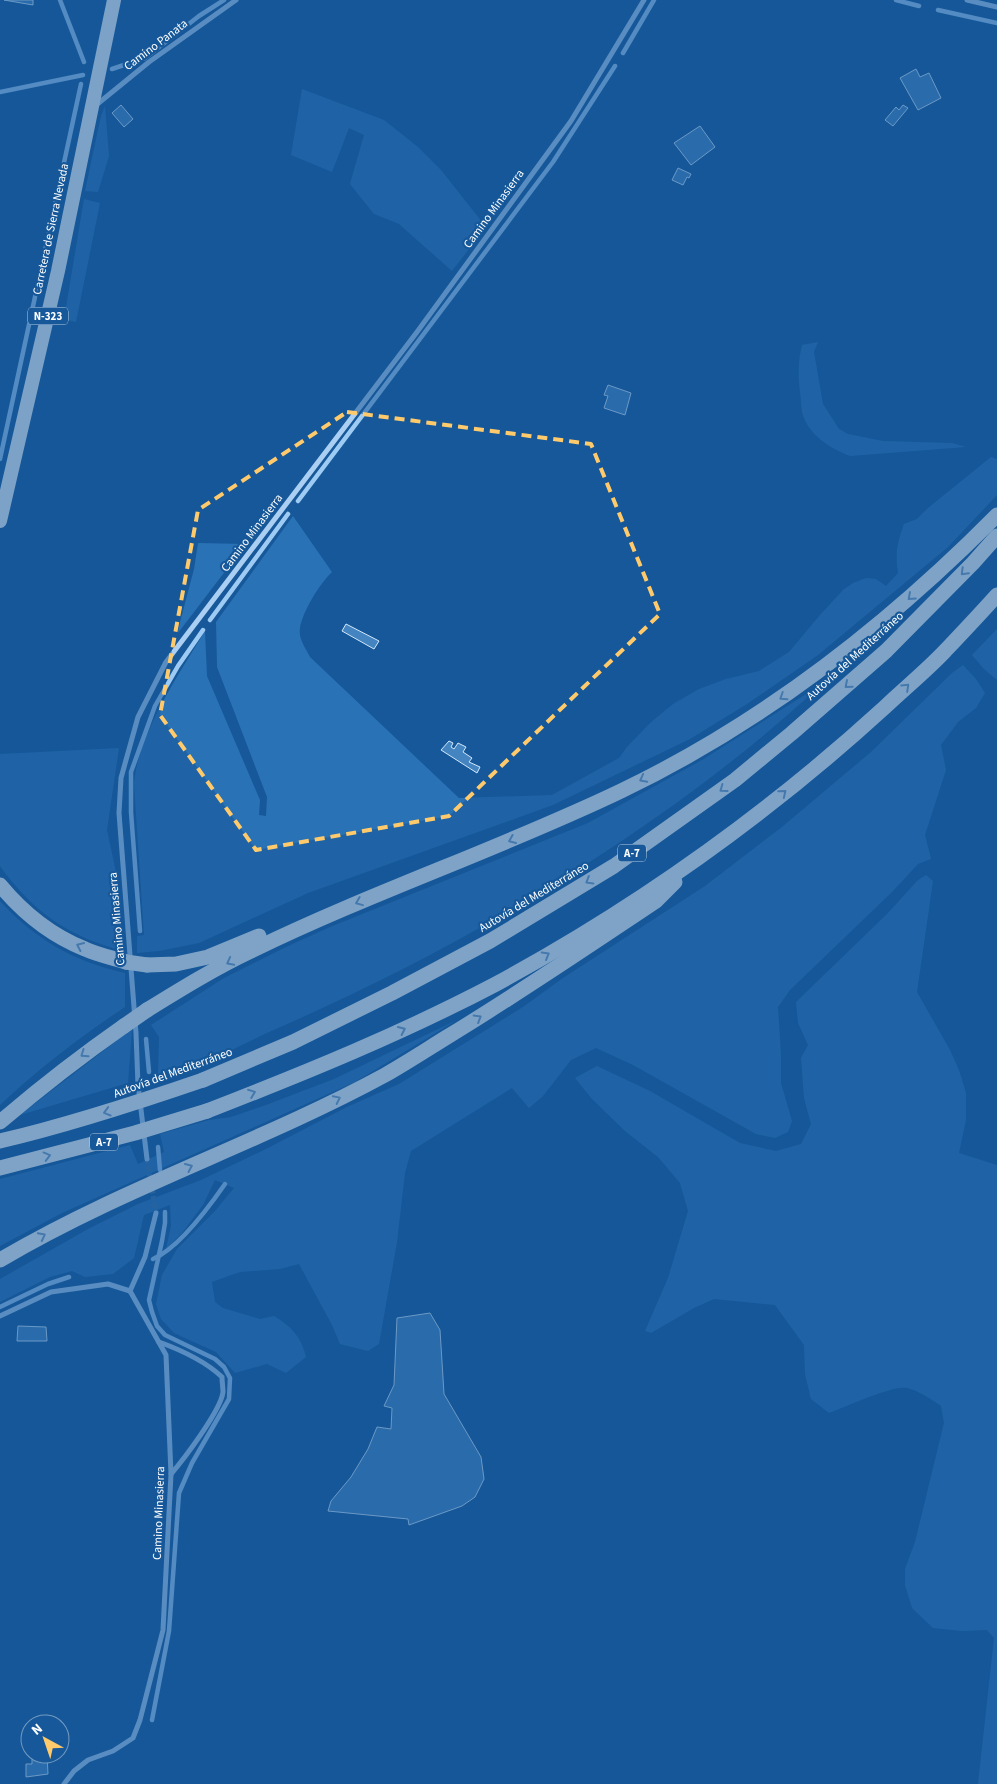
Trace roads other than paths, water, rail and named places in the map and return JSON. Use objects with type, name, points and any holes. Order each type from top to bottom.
[{"type":"highway","name":"Carretera de Sierra Nevada","points":[[0,521],[58,270],[114,0]]},
{"type":"highway","points":[[0,1122],[33,1093],[76,1060],[147,1010],[194,981],[250,951],[322,918],[557,820],[624,789],[706,745],[789,693],[856,642],[908,600],[997,515]]},
{"type":"highway","name":"Autovía del Mediterráneo","points":[[0,1141],[123,1108],[203,1080],[293,1042],[473,950],[606,870],[735,780],[836,695],[886,651],[997,536]]},
{"type":"highway","name":"A-7","points":[[0,1168],[135,1134],[207,1111],[344,1057],[496,984],[642,896],[773,802],[849,740],[943,653],[997,596]]},
{"type":"highway","points":[[0,1260],[32,1241],[111,1201],[279,1128],[386,1074],[510,999],[656,901],[702,854]]},
{"type":"highway","points":[[0,885],[18,906],[48,931],[86,949],[126,962],[147,965],[176,964],[208,957],[286,924],[322,918]]},
{"type":"street","name":"Camino Panata","points":[[90,110],[149,62],[236,0]]},
{"type":"street","name":"Camino Minasierra","points":[[147,1159],[138,1085],[135,1014],[119,813],[121,778],[138,717],[166,662],[417,332],[571,120],[644,0]]},
{"type":"street","points":[[967,0],[997,7]]},
{"type":"street","points":[[0,1316],[51,1292],[108,1284],[130,1291],[145,1257],[156,1213]]},
{"type":"street","name":"Camino Minasierra","points":[[64,1784],[74,1771],[88,1760],[113,1751],[133,1738],[140,1720],[163,1630],[171,1474],[166,1355],[130,1291]]},
{"type":"street","points":[[159,1342],[212,1367],[222,1377],[223,1393],[219,1404],[190,1451],[171,1474]]},
{"type":"waterway","points":[[60,0],[84,62]]},
{"type":"waterway","points":[[112,69],[145,58],[199,16],[224,0]]},
{"type":"waterway","points":[[623,53],[654,0]]},
{"type":"waterway","points":[[896,0],[919,6]]},
{"type":"waterway","points":[[938,10],[997,23]]},
{"type":"waterway","points":[[298,501],[553,162],[615,66]]},
{"type":"waterway","points":[[0,92],[83,75]]},
{"type":"waterway","points":[[0,459],[81,84]]},
{"type":"waterway","points":[[210,620],[288,514]]},
{"type":"waterway","points":[[140,931],[131,812],[131,772],[155,706],[178,666],[203,630]]},
{"type":"waterway","points":[[146,1039],[149,1072]]},
{"type":"waterway","points":[[158,1147],[160,1170]]},
{"type":"waterway","points":[[153,1259],[163,1254],[183,1236],[202,1215],[225,1184]]},
{"type":"waterway","points":[[152,1720],[169,1631],[179,1493],[192,1463],[229,1399],[230,1378],[224,1367],[215,1359],[165,1335],[157,1326],[149,1300],[162,1241],[165,1212]]},
{"type":"waterway","points":[[0,1307],[48,1284],[69,1277]]},
{"type":"tunnel","points":[[147,1159],[156,1213]]}]
